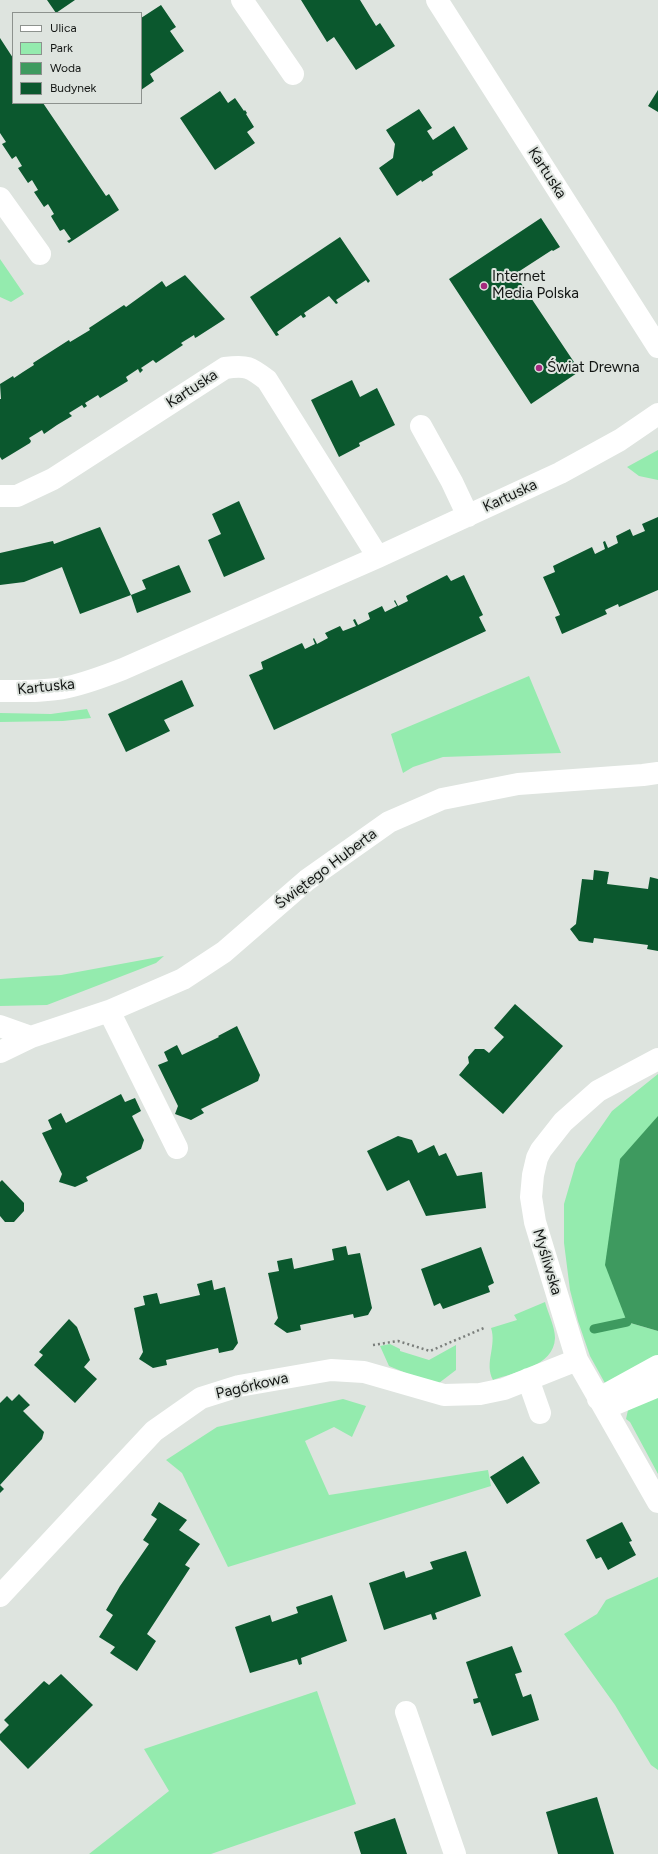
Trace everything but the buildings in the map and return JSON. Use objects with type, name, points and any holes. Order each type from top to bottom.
[{"type":"street","points":[[242,0],[292,74]]},
{"type":"street","name":"Kartuska","points":[[437,0],[658,347]]},
{"type":"street","points":[[0,198],[40,254]]},
{"type":"street","name":"Kartuska","points":[[0,496],[17,496],[53,479],[225,368],[238,366],[251,368],[267,380],[378,557]]},
{"type":"street","name":"Kartuska","points":[[0,691],[41,691],[67,688],[123,669],[378,557],[560,473],[620,440],[658,414]]},
{"type":"street","points":[[421,426],[452,482],[468,516]]},
{"type":"street","name":"Świętego Huberta","points":[[0,1052],[31,1037],[109,1012],[183,979],[224,952],[307,880],[389,822],[442,799],[518,784],[658,773]]},
{"type":"street","points":[[109,1012],[177,1148]]},
{"type":"street","points":[[0,1026],[31,1037]]},
{"type":"street","name":"Myśliwska","points":[[658,1059],[598,1091],[563,1122],[541,1150],[536,1161],[531,1197],[535,1222],[577,1360],[601,1405],[658,1502]]},
{"type":"street","name":"Pagórkowa","points":[[0,1596],[154,1430],[201,1398],[239,1386],[331,1370],[364,1372],[444,1395],[480,1394],[504,1389],[577,1360]]},
{"type":"street","points":[[601,1405],[658,1366]]},
{"type":"street","points":[[528,1379],[540,1413]]},
{"type":"street","points":[[601,1405],[615,1403],[658,1386]]},
{"type":"street","points":[[406,1712],[454,1854]]},
{"type":"green space","points":[[0,259],[24,294],[11,302],[0,297]]},
{"type":"green space","points":[[658,450],[658,480],[639,476],[627,467]]},
{"type":"green space","points":[[529,676],[561,753],[443,757],[413,767],[403,773],[391,734]]},
{"type":"green space","points":[[87,709],[91,718],[63,721],[0,722],[0,713],[51,714]]},
{"type":"green space","points":[[164,956],[156,963],[47,1005],[0,1006],[0,979],[61,975]]},
{"type":"green space","points":[[658,1074],[658,1116],[627,1322],[658,1331],[658,1359],[606,1385],[590,1356],[578,1321],[570,1290],[564,1243],[564,1204],[576,1163],[612,1111]]},
{"type":"green space","points":[[545,1302],[555,1334],[553,1348],[548,1356],[532,1367],[493,1380],[490,1367],[493,1341],[491,1328],[517,1320],[514,1315]]},
{"type":"green space","points":[[390,1344],[400,1349],[400,1351],[429,1360],[456,1345],[456,1370],[439,1383],[418,1378],[389,1366],[380,1346]]},
{"type":"green space","points":[[658,1394],[658,1474],[630,1422],[626,1419],[628,1410]]},
{"type":"green space","points":[[343,1399],[366,1406],[352,1437],[334,1427],[305,1441],[329,1495],[488,1470],[491,1486],[228,1567],[182,1473],[166,1460],[217,1427]]},
{"type":"green space","points":[[658,1577],[658,1770],[651,1765],[615,1705],[564,1634],[597,1614],[606,1600]]},
{"type":"green space","points":[[317,1691],[356,1804],[211,1854],[89,1854],[169,1791],[144,1749]]},
{"type":"water","points":[[658,1116],[658,1331],[627,1322],[605,1265],[620,1159]]},
{"type":"waterway","points":[[594,1329],[627,1322]]},
{"type":"place","name":"Internet Media Polska","points":[[484,286]]},
{"type":"place","name":"Świat Drewna","points":[[539,368]]}]
